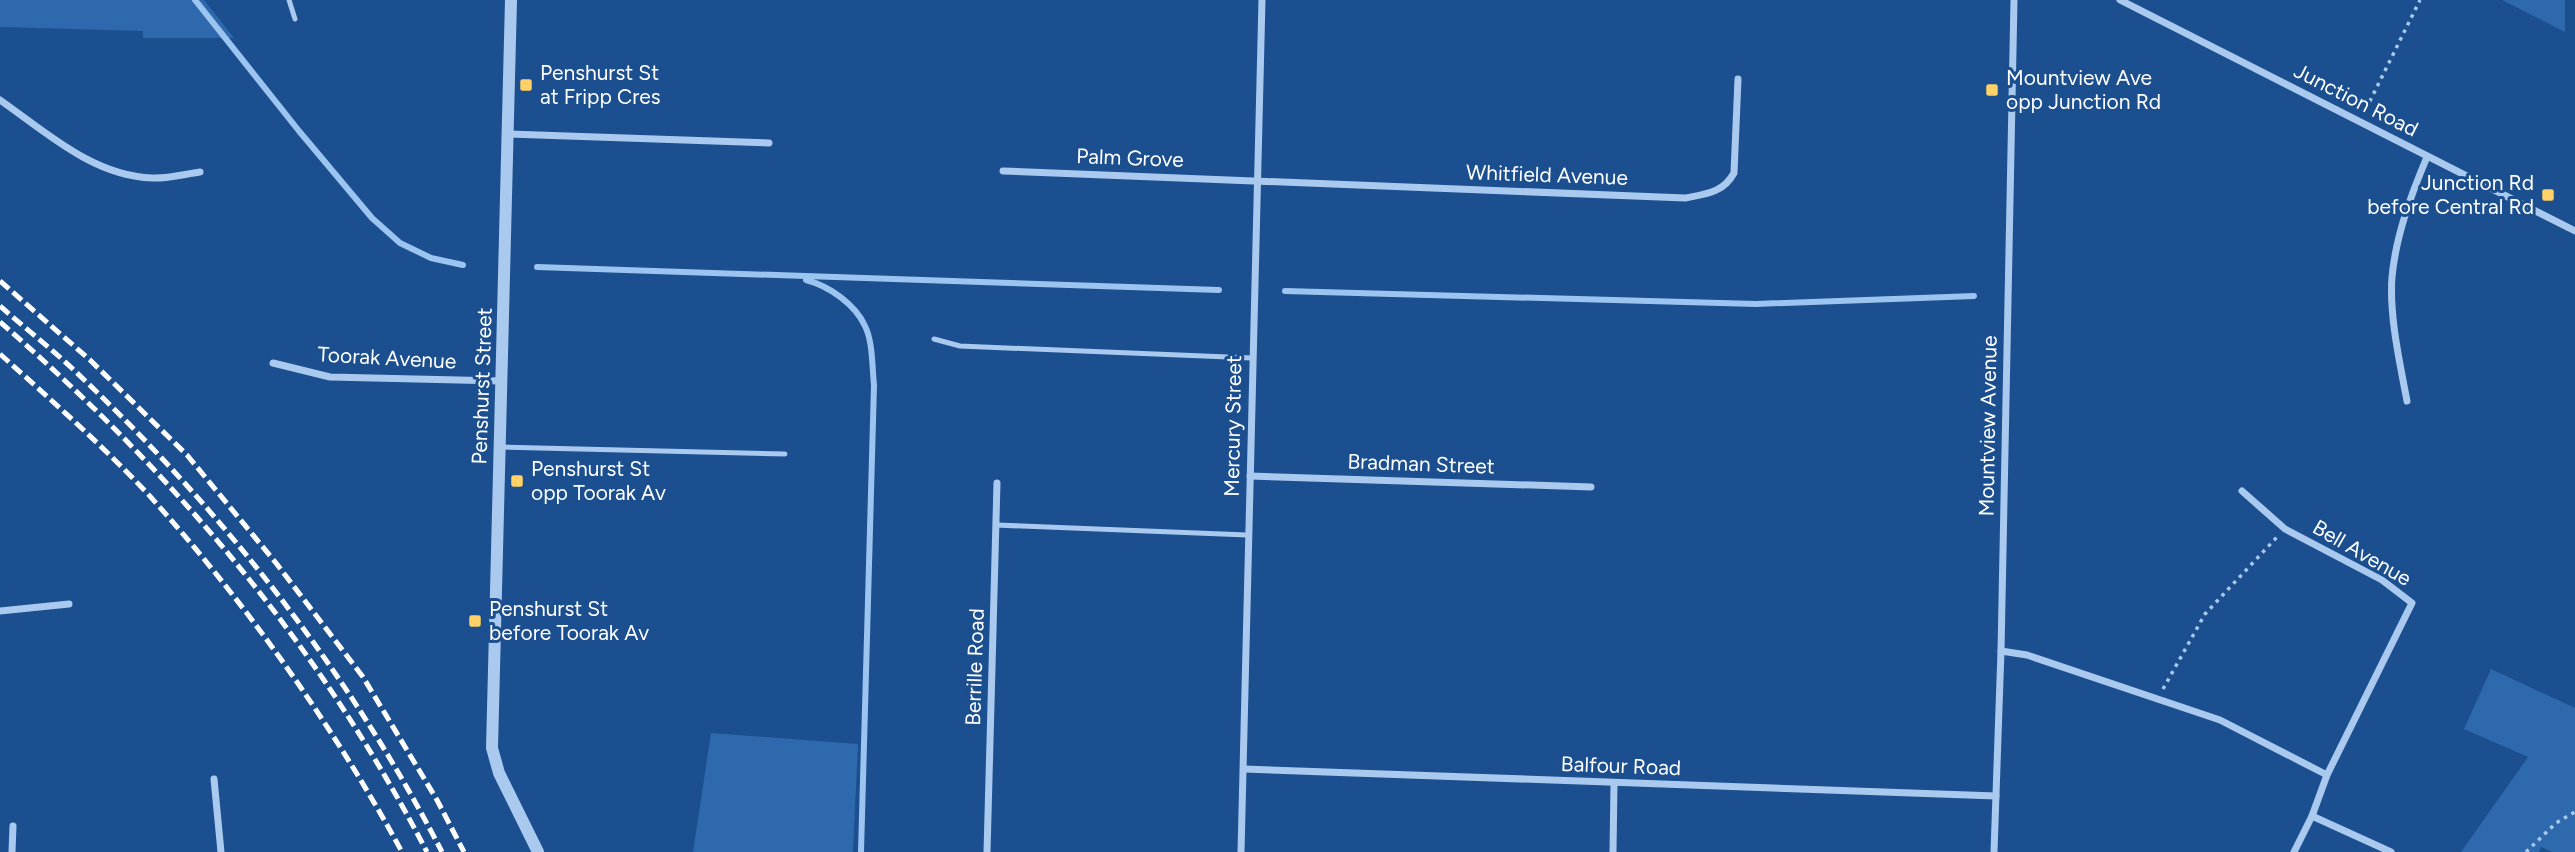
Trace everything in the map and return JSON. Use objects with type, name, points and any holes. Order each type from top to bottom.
[{"type":"street","name":"Penshurst Street","points":[[511,0],[492,748],[499,773],[538,852]]},
{"type":"street","name":"Mercury Street","points":[[1241,852],[1262,0]]},
{"type":"street","name":"Mountview Avenue","points":[[1994,852],[2001,651],[2014,0]]},
{"type":"street","name":"Junction Road","points":[[2120,0],[2575,231]]},
{"type":"street","name":"Whitfield Avenue","points":[[1256,181],[1685,198],[1715,192],[1727,185],[1734,173],[1738,79]]},
{"type":"street","points":[[0,100],[81,156],[100,166],[127,175],[154,179],[200,172]]},
{"type":"street","points":[[509,134],[769,143]]},
{"type":"street","points":[[2406,401],[2397,350],[2392,279],[2397,240],[2427,157]]},
{"type":"street","name":"Palm Grove","points":[[1003,171],[1256,181]]},
{"type":"street","name":"Toorak Avenue","points":[[273,363],[330,377],[501,381]]},
{"type":"street","name":"Bradman Street","points":[[1250,476],[1591,487]]},
{"type":"street","name":"Berrille Road","points":[[987,852],[997,483]]},
{"type":"street","name":"Bell Avenue","points":[[2242,491],[2285,528],[2382,580],[2412,603],[2327,775],[2312,816],[2294,852]]},
{"type":"street","points":[[0,611],[69,604]]},
{"type":"street","points":[[2001,651],[2027,655],[2159,697],[2220,720],[2327,775]]},
{"type":"street","name":"Balfour Road","points":[[1244,769],[1996,796]]},
{"type":"street","points":[[214,779],[221,852]]},
{"type":"street","points":[[1613,852],[1614,784]]},
{"type":"street","points":[[2312,816],[2391,852]]},
{"type":"street","points":[[12,852],[13,826]]},
{"type":"lane","points":[[289,0],[295,19]]},
{"type":"lane","points":[[934,339],[960,346],[1252,358]]},
{"type":"lane","points":[[500,447],[785,454]]},
{"type":"lane","points":[[996,526],[1247,535]]},
{"type":"path","points":[[2360,120],[2420,0]]},
{"type":"path","points":[[2159,697],[2205,614],[2285,528]]},
{"type":"path","points":[[2526,852],[2556,822],[2575,812]]},
{"type":"shaded area","points":[[0,0],[204,0],[234,38],[143,38],[143,31],[0,27]]},
{"type":"shaded area","points":[[2502,0],[2565,0],[2565,32]]},
{"type":"shaded area","points":[[2491,669],[2575,708],[2575,852],[2552,852],[2541,847],[2539,852],[2461,852],[2528,757],[2464,729]]},
{"type":"shaded area","points":[[711,733],[858,744],[853,852],[693,852]]},
{"type":"waterway","points":[[195,0],[372,218],[400,243],[431,258],[463,265]]},
{"type":"waterway","points":[[537,267],[1219,290]]},
{"type":"waterway","points":[[806,280],[832,291],[855,310],[868,332],[872,355],[874,385],[861,852]]},
{"type":"waterway","points":[[1285,291],[1756,304],[1974,296]]},
{"type":"railway","points":[[0,281],[90,360],[187,455],[276,563],[363,677],[437,800],[464,852]]},
{"type":"railway","points":[[0,306],[67,363],[130,425],[182,480],[280,597],[367,721],[442,852]]},
{"type":"railway","points":[[0,322],[126,440],[184,502],[239,567],[340,704],[385,776],[427,852]]},
{"type":"railway","points":[[0,354],[130,475],[218,576],[317,711],[402,852]]},
{"type":"place","name":"Penshurst St at Fripp Cres","points":[[526,85]]},
{"type":"place","name":"Mountview Ave opp Junction Rd","points":[[1992,90]]},
{"type":"place","name":"Junction Rd before Central Rd","points":[[2548,195]]},
{"type":"place","name":"Penshurst St opp Toorak Av","points":[[517,481]]},
{"type":"place","name":"Penshurst St before Toorak Av","points":[[475,621]]}]
